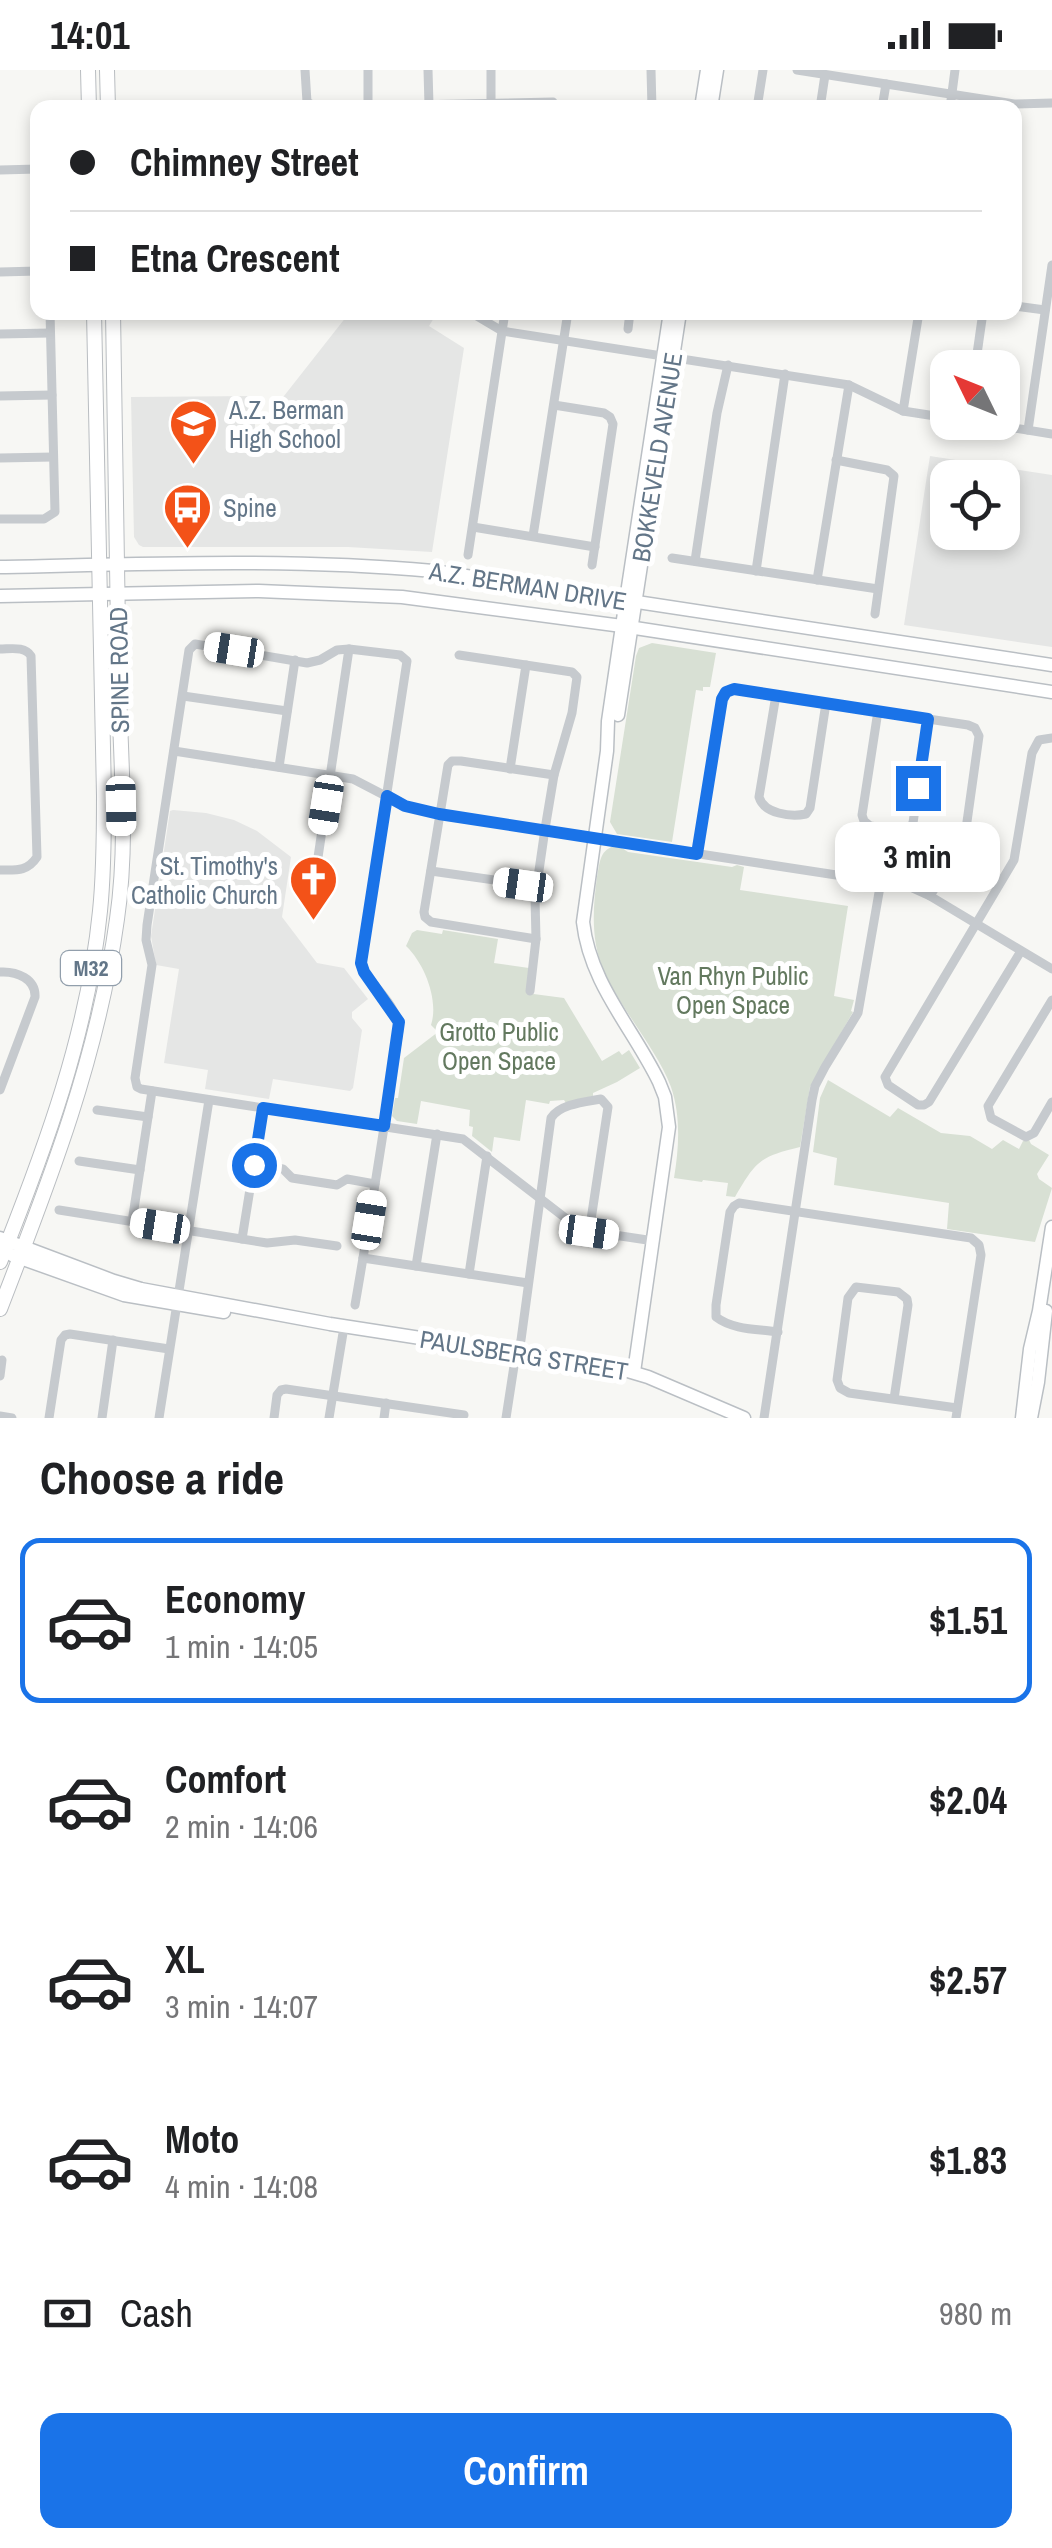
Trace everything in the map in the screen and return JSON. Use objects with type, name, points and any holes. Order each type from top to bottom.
[{"type":"main road","points":[[88,70],[89,100]]},
{"type":"main road","points":[[107,70],[108,100]]},
{"type":"main road","name":"SPINE ROAD","points":[[2,1249],[47,1139],[68,1075],[100,914],[104,831],[94,320]]},
{"type":"main road","name":"SPINE ROAD","points":[[0,1310],[66,1138],[97,1031],[118,918],[122,846],[112,320]]},
{"type":"street","points":[[305,70],[306,100]]},
{"type":"street","points":[[368,70],[368,100]]},
{"type":"street","points":[[428,70],[428,100]]},
{"type":"street","points":[[490,70],[491,100]]},
{"type":"street","points":[[651,70],[652,100]]},
{"type":"street","points":[[702,100],[707,70]]},
{"type":"street","points":[[712,100],[717,70]]},
{"type":"street","points":[[758,100],[762,70]]},
{"type":"street","points":[[797,70],[983,100]]},
{"type":"street","points":[[951,100],[955,70]]},
{"type":"street","points":[[821,100],[825,75]]},
{"type":"street","points":[[883,100],[886,84]]},
{"type":"street","points":[[1022,105],[1052,103]]},
{"type":"street","points":[[0,170],[30,170]]},
{"type":"street","points":[[1028,430],[1052,265]]},
{"type":"street","points":[[0,272],[30,271]]},
{"type":"street","points":[[1022,307],[1045,310]]},
{"type":"street","points":[[0,519],[44,518],[52,516],[55,508],[50,320]]},
{"type":"street","points":[[483,320],[502,332],[849,385],[903,411],[930,415]]},
{"type":"street","points":[[468,556],[504,320]]},
{"type":"street","points":[[534,536],[567,320]]},
{"type":"street","points":[[628,329],[629,320]]},
{"type":"street","name":"BOKKEVELD AVENUE","points":[[634,1372],[668,1145],[667,1111],[652,1067],[597,976],[585,943],[584,902],[608,751],[608,721],[631,602],[668,357],[670,320]]},
{"type":"street","name":"BOKKEVELD AVENUE","points":[[668,357],[678,320]]},
{"type":"street","points":[[903,411],[918,320]]},
{"type":"street","points":[[978,350],[982,320]]},
{"type":"street","points":[[0,334],[50,333]]},
{"type":"street","points":[[695,561],[728,365]]},
{"type":"street","points":[[756,570],[786,374]]},
{"type":"street","points":[[817,580],[849,385]]},
{"type":"street","points":[[0,396],[52,395]]},
{"type":"street","points":[[554,405],[604,414],[613,424],[592,566]]},
{"type":"street","points":[[1020,429],[1052,434]]},
{"type":"street","points":[[0,458],[52,457]]},
{"type":"street","points":[[836,460],[886,470],[894,476],[875,614]]},
{"type":"street","points":[[473,527],[595,547]]},
{"type":"street","points":[[672,558],[878,589]]},
{"type":"street","name":"A.Z. BERMAN DRIVE","points":[[0,567],[366,565],[433,571],[1052,665]]},
{"type":"street","name":"A.Z. BERMAN DRIVE","points":[[0,596],[259,591],[402,597],[1052,692]]},
{"type":"street","points":[[355,1305],[375,1184],[384,1126],[399,1022],[361,963],[407,661],[367,649],[334,651],[314,662],[197,644],[189,650],[147,925],[152,965],[134,1081],[139,1088],[209,1100],[384,1126],[436,1134],[466,1140],[578,1228],[654,1241]]},
{"type":"street","points":[[0,650],[22,649],[32,656],[37,858],[22,870],[0,870]]},
{"type":"street","points":[[317,864],[349,649]]},
{"type":"street","points":[[459,655],[572,672],[577,677],[544,829],[530,991]]},
{"type":"street","points":[[279,768],[294,660]]},
{"type":"street","points":[[510,769],[526,665]]},
{"type":"street","points":[[697,854],[723,694],[734,689],[972,726],[979,736],[965,836],[930,896]]},
{"type":"street","points":[[776,695],[761,805],[766,810],[798,816],[810,808],[826,703]]},
{"type":"street","points":[[183,696],[288,711]]},
{"type":"street","points":[[878,711],[862,815],[870,826],[903,830],[912,826],[928,719]]},
{"type":"street","points":[[1022,950],[929,1102],[918,1105],[888,1086],[885,1077],[1014,860],[1034,746],[1039,740],[1052,738]]},
{"type":"street","points":[[174,751],[354,779],[405,806],[439,814],[908,886],[1052,969]]},
{"type":"street","points":[[536,939],[431,922],[424,912],[450,763],[462,761],[554,775]]},
{"type":"street","points":[[431,871],[537,886]]},
{"type":"street","points":[[764,1418],[815,1086],[858,1012],[882,881]]},
{"type":"street","points":[[0,972],[30,980],[36,991],[0,1089]]},
{"type":"street","points":[[1052,1000],[988,1106],[988,1114],[1026,1137],[1034,1133],[1052,1102]]},
{"type":"street","points":[[132,1222],[152,1091]]},
{"type":"street","points":[[158,1418],[209,1100]]},
{"type":"street","points":[[506,1418],[552,1114],[561,1108],[603,1100],[608,1108],[589,1232]]},
{"type":"street","points":[[242,1239],[263,1108]]},
{"type":"street","points":[[97,1110],[148,1117]]},
{"type":"street","points":[[416,1266],[436,1134]]},
{"type":"street","points":[[469,1274],[487,1156]]},
{"type":"street","points":[[80,1161],[140,1170]]},
{"type":"street","points":[[254,1165],[283,1169],[292,1178],[338,1186],[348,1179],[375,1184]]},
{"type":"street","points":[[778,1332],[724,1323],[716,1317],[730,1212],[739,1203],[970,1238],[981,1255],[957,1413],[845,1392],[837,1383],[848,1298],[856,1288],[898,1292],[907,1299],[894,1400]]},
{"type":"street","points":[[59,1210],[242,1239],[337,1246]]},
{"type":"street","points":[[1022,1418],[1051,1234]]},
{"type":"street","name":"PAULSBERG STREET","points":[[2,1249],[177,1300],[634,1372],[744,1418]]},
{"type":"street","points":[[363,1258],[528,1283]]},
{"type":"street","points":[[1031,1418],[1052,1274]]},
{"type":"street","points":[[329,1418],[344,1326]]},
{"type":"street","points":[[49,1418],[62,1338],[70,1334],[169,1349]]},
{"type":"street","points":[[102,1418],[114,1340]]},
{"type":"street","points":[[0,1376],[2,1360]]},
{"type":"street","points":[[274,1418],[281,1390],[386,1403],[440,1415],[464,1415]]},
{"type":"street","points":[[384,1418],[386,1403]]},
{"type":"street","points":[[0,1416],[12,1418]]},
{"type":"shaded area","points":[[344,320],[433,320],[429,326],[464,348],[432,552],[139,545],[134,537],[131,397],[255,396],[258,429]]},
{"type":"shaded area","points":[[930,456],[956,460],[930,460],[930,550],[1020,550],[1020,470],[1052,475],[1052,647],[904,625]]},
{"type":"shaded area","points":[[173,810],[234,820],[257,831],[291,857],[282,917],[317,963],[344,968],[368,999],[352,1012],[362,1030],[350,1091],[273,1079],[269,1099],[205,1089],[208,1070],[164,1063],[179,969],[156,965],[151,936]]},
{"type":"green space","points":[[652,643],[716,653],[710,687],[696,690],[672,842],[617,834],[610,822],[636,656],[639,648]]},
{"type":"green space","name":"Van Rhyn Public Open Space","points":[[614,846],[628,852],[737,865],[744,867],[740,890],[848,906],[834,996],[854,1000],[853,1012],[810,1087],[800,1147],[760,1162],[735,1197],[726,1196],[728,1183],[674,1178],[678,1132],[671,1087],[608,980],[596,945],[594,911],[599,867],[603,854]]},
{"type":"green space","name":"Grotto Public Open Space","points":[[417,930],[498,939],[494,963],[529,968],[526,993],[564,998],[602,1061],[629,1050],[640,1068],[593,1096],[566,1103],[526,1100],[520,1141],[494,1137],[492,1152],[472,1136],[470,1110],[421,1101],[417,1124],[397,1121],[392,1116],[404,1058],[438,1032],[431,1025],[429,983],[406,946]]},
{"type":"green space","points":[[828,1080],[890,1117],[898,1108],[941,1133],[970,1136],[992,1149],[1003,1140],[1019,1149],[1023,1141],[1029,1140],[1049,1155],[1037,1174],[1052,1188],[1035,1242],[947,1229],[949,1203],[834,1185],[837,1158],[813,1152],[820,1098]]},
{"type":"place","name":"A.Z. Berman High School","points":[[194,466]]},
{"type":"place","name":"Spine","points":[[188,550]]},
{"type":"place","name":"St. Timothy's Catholic Church","points":[[313,922]]},
{"type":"route","points":[[254,1165],[263,1108],[384,1126],[399,1022],[361,963],[387,796],[417,810],[697,854],[723,694],[734,689],[928,719],[918,788]]}]
